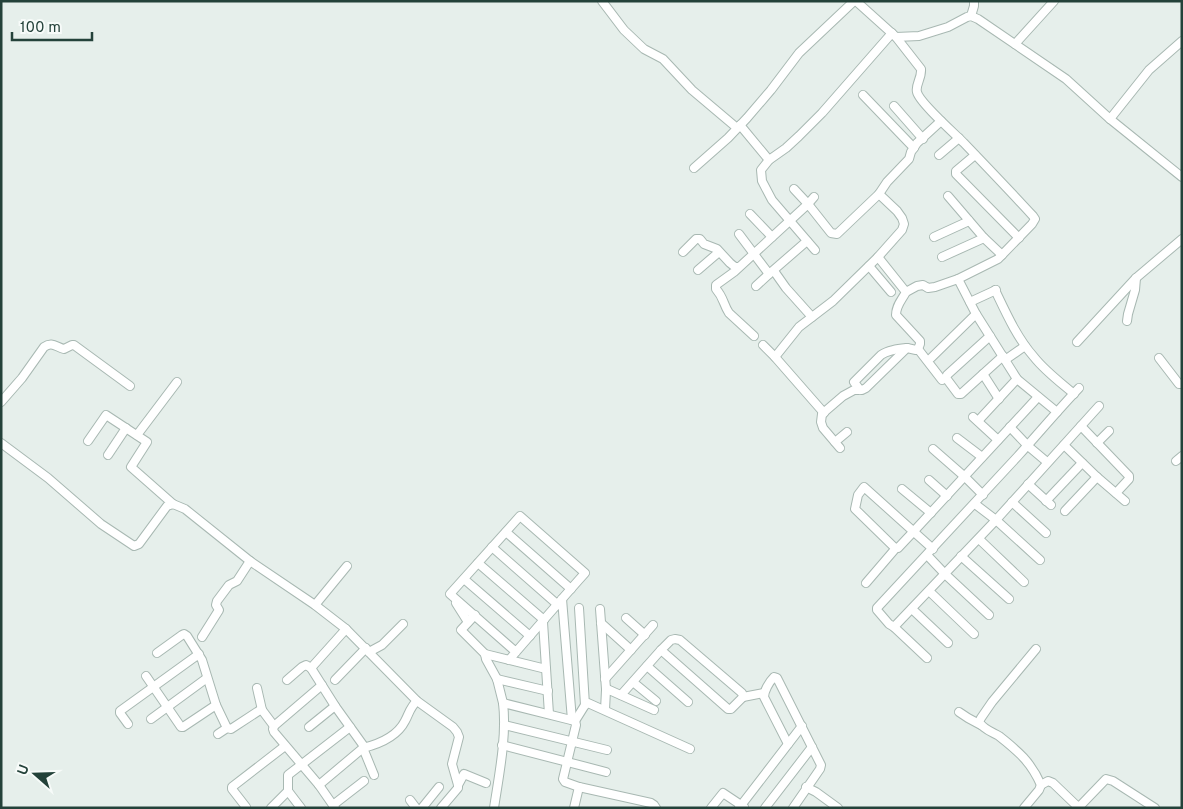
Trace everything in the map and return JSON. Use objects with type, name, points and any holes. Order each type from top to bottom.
[{"type":"street","points":[[602,1],[624,30],[644,49],[663,59],[692,90],[739,126],[769,160]]},
{"type":"street","points":[[694,168],[739,126],[771,90],[799,53],[855,1],[894,35],[921,70],[921,76],[916,89],[918,96],[975,154],[1034,219],[1032,224],[998,259],[958,279],[935,287],[917,286],[906,292],[898,303],[896,315],[920,342],[918,349]]},
{"type":"street","points":[[971,16],[974,1]]},
{"type":"street","points":[[1015,44],[1054,1]]},
{"type":"street","points":[[894,35],[912,37],[927,34],[948,27],[964,18],[971,16],[978,18],[1066,79],[1110,119],[1182,177]]},
{"type":"street","points":[[815,250],[772,200],[762,181],[761,170],[769,160],[786,148],[816,119],[894,35]]},
{"type":"street","points":[[1110,119],[1149,70],[1182,41]]},
{"type":"street","points":[[863,95],[914,148]]},
{"type":"street","points":[[894,106],[923,139]]},
{"type":"street","points":[[794,189],[830,232],[835,234],[879,194],[887,182],[909,159],[914,148],[941,121]]},
{"type":"street","points":[[939,155],[959,138]]},
{"type":"street","points":[[975,154],[956,171],[956,174],[1019,238]]},
{"type":"street","points":[[775,357],[794,333],[833,301],[878,257],[902,230],[904,224],[902,218],[879,194]]},
{"type":"street","points":[[948,196],[984,238],[1002,255]]},
{"type":"street","points":[[754,336],[726,308],[722,296],[716,289],[716,285],[772,237],[814,197]]},
{"type":"street","points":[[750,214],[772,237]]},
{"type":"street","points":[[934,237],[969,221]]},
{"type":"street","points":[[739,234],[812,317]]},
{"type":"street","points":[[942,257],[984,238]]},
{"type":"street","points":[[683,252],[696,239],[700,239],[704,244],[717,249],[730,263],[738,267]]},
{"type":"street","points":[[1077,342],[1136,278],[1182,239]]},
{"type":"street","points":[[756,286],[807,241]]},
{"type":"street","points":[[698,270],[719,252]]},
{"type":"street","points":[[878,257],[906,292]]},
{"type":"street","points":[[869,266],[890,292]]},
{"type":"street","points":[[1127,321],[1136,278]]},
{"type":"street","points":[[958,279],[976,314],[1017,379],[1056,412]]},
{"type":"street","points":[[927,658],[894,626],[889,624],[876,610],[877,608],[975,504],[1076,391],[1045,370],[1034,358],[1011,323],[995,290],[970,302]]},
{"type":"street","points":[[931,358],[976,314]]},
{"type":"street","points":[[990,336],[947,375],[946,377],[958,394],[960,395],[1004,358],[1025,346]]},
{"type":"street","points":[[1,402],[48,344],[64,349],[72,344],[74,345],[130,386]]},
{"type":"street","points":[[763,345],[824,413]]},
{"type":"street","points":[[860,390],[854,382],[885,352],[907,348],[918,349]]},
{"type":"street","points":[[847,432],[837,445],[826,433],[822,425],[821,420],[824,413],[843,396],[854,390],[866,388],[907,348]]},
{"type":"street","points":[[918,349],[942,380]]},
{"type":"street","points":[[881,356],[890,364]]},
{"type":"street","points":[[1159,358],[1179,384],[1182,384]]},
{"type":"street","points":[[871,365],[880,375]]},
{"type":"street","points":[[983,374],[999,399]]},
{"type":"street","points":[[998,440],[975,419],[999,399],[1017,379]]},
{"type":"street","points":[[137,435],[177,382]]},
{"type":"street","points":[[866,583],[896,548],[931,514],[1038,397]]},
{"type":"street","points":[[894,626],[979,539],[1099,406]]},
{"type":"street","points":[[88,441],[106,415],[147,442],[131,467],[173,504],[184,509],[250,561],[346,629],[417,701],[453,727],[458,734],[459,740],[452,764],[458,785]]},
{"type":"street","points":[[1081,426],[1129,476],[1116,493]]},
{"type":"street","points":[[1010,427],[1047,462]]},
{"type":"street","points":[[108,455],[126,428]]},
{"type":"street","points":[[1097,443],[1109,431]]},
{"type":"street","points":[[957,438],[982,457]]},
{"type":"street","points":[[1,443],[48,478],[101,524],[134,546],[139,544],[165,508],[173,504]]},
{"type":"street","points":[[1064,445],[1096,477],[1125,501]]},
{"type":"street","points":[[933,449],[965,476],[983,495]]},
{"type":"street","points":[[1028,484],[1049,503],[1082,463]]},
{"type":"street","points":[[1065,512],[1096,477]]},
{"type":"street","points":[[929,480],[947,496]]},
{"type":"street","points":[[896,548],[855,509],[858,495],[864,487],[914,531],[945,574],[989,615]]},
{"type":"street","points":[[902,490],[931,514]]},
{"type":"street","points":[[1012,502],[1046,533]]},
{"type":"street","points":[[975,504],[996,520],[1040,560]]},
{"type":"street","points":[[450,594],[520,516],[585,573],[509,660]]},
{"type":"street","points":[[506,532],[571,589]]},
{"type":"street","points":[[979,539],[1024,582]]},
{"type":"street","points":[[492,547],[560,602],[578,714]]},
{"type":"street","points":[[962,556],[1009,600]]},
{"type":"street","points":[[202,637],[219,610],[216,605],[217,602],[229,585],[238,580],[250,561]]},
{"type":"street","points":[[478,563],[543,621],[549,714]]},
{"type":"street","points":[[314,605],[347,566]]},
{"type":"street","points":[[464,578],[530,636]]},
{"type":"street","points":[[928,591],[974,634]]},
{"type":"street","points":[[450,594],[516,652]]},
{"type":"street","points":[[450,594],[468,622]]},
{"type":"street","points":[[579,608],[578,714],[563,781],[579,787],[651,803],[656,808]]},
{"type":"street","points":[[600,609],[606,689],[604,710]]},
{"type":"street","points":[[912,609],[948,642]]},
{"type":"street","points":[[475,615],[461,630],[485,654],[497,679],[503,703],[504,725],[501,768],[494,808]]},
{"type":"street","points":[[626,618],[645,635]]},
{"type":"street","points":[[601,623],[631,650]]},
{"type":"street","points":[[335,680],[368,650],[382,645],[403,624]]},
{"type":"street","points":[[605,679],[653,625]]},
{"type":"street","points":[[311,668],[346,629]]},
{"type":"street","points":[[157,653],[184,634],[188,636],[202,660],[216,705],[227,728]]},
{"type":"street","points":[[621,695],[671,640],[680,640],[742,693],[743,697]]},
{"type":"street","points":[[981,725],[980,720],[992,702],[1036,649]]},
{"type":"street","points":[[661,650],[728,709],[731,710],[743,697],[764,693]]},
{"type":"street","points":[[128,724],[120,711],[199,654]]},
{"type":"street","points":[[485,654],[546,669]]},
{"type":"street","points":[[604,654],[617,666]]},
{"type":"street","points":[[647,666],[688,702]]},
{"type":"street","points":[[287,680],[302,667],[311,668],[362,745],[374,775]]},
{"type":"street","points":[[146,676],[181,727],[216,705]]},
{"type":"street","points":[[788,744],[764,700],[764,693],[774,677],[777,678],[821,763],[820,770],[793,808]]},
{"type":"street","points":[[151,720],[207,678]]},
{"type":"street","points":[[497,679],[548,691]]},
{"type":"street","points":[[633,682],[656,701]]},
{"type":"street","points":[[322,685],[272,729],[334,806],[364,781]]},
{"type":"street","points":[[257,688],[262,710],[274,726]]},
{"type":"street","points":[[606,689],[654,710]]},
{"type":"street","points":[[319,785],[363,748],[379,744],[396,733],[404,723],[411,707],[417,701]]},
{"type":"street","points":[[503,703],[549,714],[578,714],[588,704],[690,749]]},
{"type":"street","points":[[310,727],[335,706]]},
{"type":"street","points":[[218,734],[227,728],[231,729],[257,711],[262,710]]},
{"type":"street","points":[[959,712],[996,735],[1024,758],[1035,771],[1041,785]]},
{"type":"street","points":[[504,725],[607,750]]},
{"type":"street","points":[[711,808],[723,793],[742,807],[802,726]]},
{"type":"street","points":[[301,808],[288,791],[288,775],[350,727]]},
{"type":"street","points":[[502,745],[606,772]]},
{"type":"street","points":[[246,807],[232,787],[285,746]]},
{"type":"street","points":[[765,808],[812,747]]},
{"type":"street","points":[[441,808],[456,791],[464,774],[486,783]]},
{"type":"street","points":[[1024,808],[1041,785],[1047,781],[1050,781],[1079,806],[1105,779],[1108,779],[1155,808]]},
{"type":"street","points":[[422,808],[439,787]]},
{"type":"street","points":[[579,787],[574,807],[584,808]]},
{"type":"street","points":[[806,788],[816,792],[838,808]]},
{"type":"street","points":[[271,808],[288,791]]},
{"type":"street","points":[[410,800],[416,808]]}]
